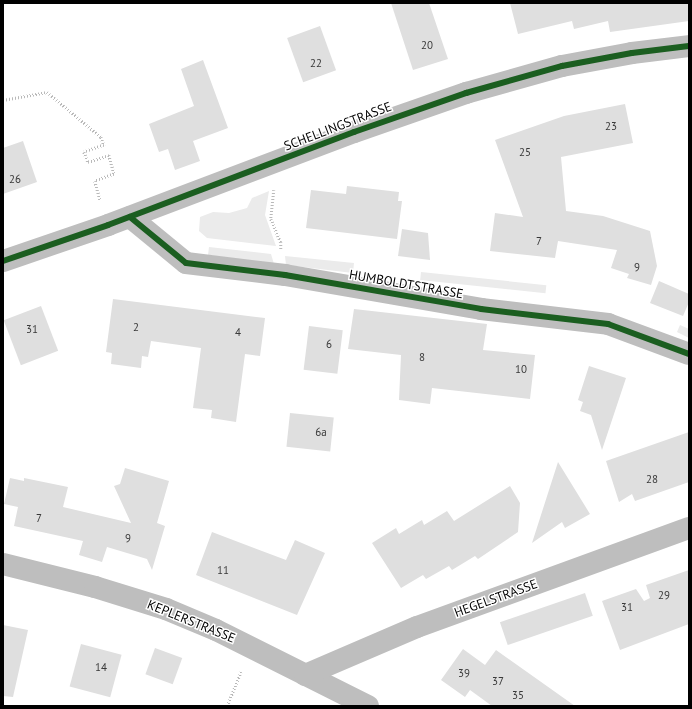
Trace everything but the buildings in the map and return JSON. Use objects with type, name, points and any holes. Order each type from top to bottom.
[{"type":"street","name":"SCHELLINGSTRASSE","points":[[3,261],[130,217],[368,127],[504,81],[599,59],[689,46]]},
{"type":"street","name":"HUMBOLDTSTRASSE","points":[[130,217],[186,263],[285,275],[481,309],[608,324],[689,354]]},
{"type":"street","name":"HEGELSTRASSE","points":[[305,675],[417,627],[689,528]]},
{"type":"street","name":"KEPLERSTRASSE","points":[[3,564],[95,587],[166,609],[216,630],[368,706]]},
{"type":"path","points":[[3,100],[47,92],[101,137],[104,145],[84,152],[88,162],[109,155],[114,174],[95,181],[108,225]]},
{"type":"path","points":[[277,162],[271,219],[281,242],[285,275]]},
{"type":"path","points":[[227,706],[237,683]]},
{"type":"shaded area","points":[[269,191],[265,215],[276,246],[207,238],[199,231],[200,217],[213,212],[229,213],[247,208],[252,198]]},
{"type":"shaded area","points":[[209,247],[271,254],[274,264],[208,255]]},
{"type":"shaded area","points":[[285,256],[354,263],[353,273],[286,265]]},
{"type":"shaded area","points":[[421,272],[546,285],[545,293],[420,280]]},
{"type":"shaded area","points":[[680,325],[689,329],[689,338],[677,332]]},
{"type":"cycle path","points":[[3,261],[108,225],[354,132],[466,93],[562,66],[632,53],[689,46]]},
{"type":"cycle path","points":[[130,217],[186,263],[285,275],[481,309],[608,324],[689,354]]}]
